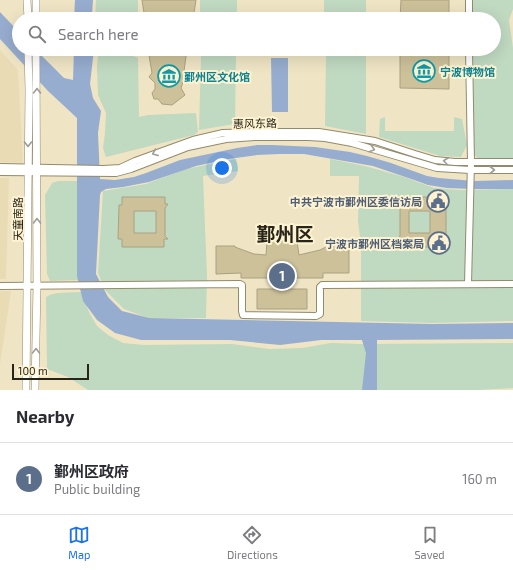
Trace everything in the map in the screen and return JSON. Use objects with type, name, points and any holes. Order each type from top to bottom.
[{"type":"main road","points":[[27,0],[28,12]]},
{"type":"main road","points":[[36,0],[36,12]]},
{"type":"main road","name":"天童南路","points":[[26,390],[28,56]]},
{"type":"main road","points":[[35,390],[37,286],[36,56]]},
{"type":"street","points":[[469,0],[469,12]]},
{"type":"street","points":[[468,284],[470,188],[469,56]]},
{"type":"street","name":"惠风东路","points":[[102,171],[120,168],[193,140],[223,133],[255,132],[319,132],[375,141],[435,160],[455,162],[513,162]]},
{"type":"street","name":"惠风东路","points":[[0,172],[28,170],[76,170],[116,173],[131,169],[188,147],[226,139],[263,137],[326,138],[352,143],[437,168],[513,170]]},
{"type":"street","name":"惠风东路","points":[[0,167],[28,170]]},
{"type":"street","points":[[0,286],[240,284],[242,285],[242,311],[244,315],[316,316],[320,314],[320,287],[322,285],[513,284]]},
{"type":"shaded area","points":[[0,50],[18,70],[23,163],[0,162]]},
{"type":"shaded area","points":[[0,178],[9,178],[6,279],[0,279]]},
{"type":"shaded area","points":[[0,291],[11,291],[0,364]]},
{"type":"green space","points":[[96,0],[138,0],[138,12],[95,12]]},
{"type":"green space","points":[[200,0],[237,0],[237,12],[200,12]]},
{"type":"green space","points":[[324,0],[366,0],[366,12],[324,12]]},
{"type":"green space","points":[[472,0],[513,0],[513,9],[509,20],[513,48],[513,158],[478,159],[474,154],[473,56],[501,56],[501,12],[472,12]]},
{"type":"green space","points":[[98,56],[133,56],[138,58],[139,117],[148,115],[196,113],[198,132],[194,135],[106,157],[103,148],[106,113],[98,95]]},
{"type":"green space","points":[[201,56],[236,56],[235,124],[199,130]]},
{"type":"green space","points":[[326,56],[366,56],[366,134],[325,126]]},
{"type":"green space","points":[[385,117],[385,131],[454,131],[454,117],[462,119],[467,145],[461,157],[440,156],[379,137],[380,119]]},
{"type":"green space","points":[[236,159],[238,171],[203,176],[207,275],[206,318],[148,318],[124,309],[105,290],[98,273],[103,191],[146,184],[186,169]]},
{"type":"green space","points":[[330,159],[365,166],[404,177],[434,188],[460,190],[513,189],[513,321],[432,323],[361,321],[361,245],[358,221],[359,176],[330,176]]},
{"type":"green space","points":[[58,181],[77,181],[80,280],[50,281],[47,274],[45,195],[52,183]]},
{"type":"green space","points":[[81,292],[89,312],[97,326],[108,335],[123,343],[144,345],[232,344],[270,349],[302,348],[331,343],[513,343],[513,388],[477,390],[88,390],[68,377],[47,369],[46,297],[59,293]]},
{"type":"water","points":[[75,0],[93,0],[92,12],[74,12]]},
{"type":"water","points":[[0,12],[12,25],[12,52],[0,39]]},
{"type":"water","points":[[16,56],[42,56],[64,78],[73,80],[74,56],[93,56],[90,84],[93,98],[101,111],[98,133],[100,179],[115,180],[134,177],[180,160],[237,148],[257,145],[272,145],[315,147],[350,152],[391,163],[427,176],[439,178],[474,181],[513,180],[513,189],[447,188],[428,185],[373,166],[304,154],[279,154],[228,159],[196,166],[149,182],[106,189],[101,192],[100,195],[96,274],[108,297],[122,311],[149,318],[432,324],[513,323],[513,339],[377,340],[377,390],[362,390],[366,353],[362,340],[321,340],[280,345],[230,340],[141,340],[115,333],[97,320],[83,301],[77,276],[77,118],[48,91]]},
{"type":"water","points":[[271,58],[288,58],[288,112],[272,112]]},
{"type":"building","points":[[142,0],[196,0],[194,12],[144,12]]},
{"type":"building","points":[[401,0],[449,0],[449,12],[400,12]]},
{"type":"building","name":"鄞州区文化馆","points":[[149,56],[186,56],[184,71],[188,74],[187,80],[183,82],[181,88],[185,95],[172,105],[162,104],[158,99],[154,99],[152,93],[155,89],[155,83],[149,77],[152,73]]},
{"type":"building","name":"宁波博物馆","points":[[400,56],[449,56],[449,89],[400,88]]},
{"type":"building","points":[[122,197],[165,197],[165,204],[168,204],[165,208],[165,236],[168,239],[164,239],[164,247],[122,247],[122,239],[118,239],[119,205],[122,205]],"holes":[[[134,211],[156,211],[156,233],[134,233]]]},
{"type":"building","points":[[399,197],[443,197],[443,205],[446,205],[446,240],[442,240],[442,247],[400,247],[400,240],[397,240],[400,236],[400,208],[397,205],[399,205]],"holes":[[[409,211],[430,211],[430,233],[409,233]]]},
{"type":"building","points":[[267,241],[297,241],[299,255],[320,250],[330,245],[349,245],[349,273],[323,273],[323,278],[241,278],[241,273],[216,274],[216,246],[235,246],[254,254],[266,255]]},
{"type":"building","points":[[257,289],[307,289],[307,309],[257,309]]},
{"type":"place","name":"宁波博物馆","points":[[424,71]]},
{"type":"place","name":"鄞州区文化馆","points":[[169,76]]},
{"type":"place","name":"中共宁波市鄞州区委信访局","points":[[438,201]]},
{"type":"place","name":"宁波市鄞州区档案局","points":[[439,243]]},
{"type":"place","name":"鄞州区政府","points":[[282,276]]},
{"type":"district","name":"鄞州区","points":[[285,233]]}]
